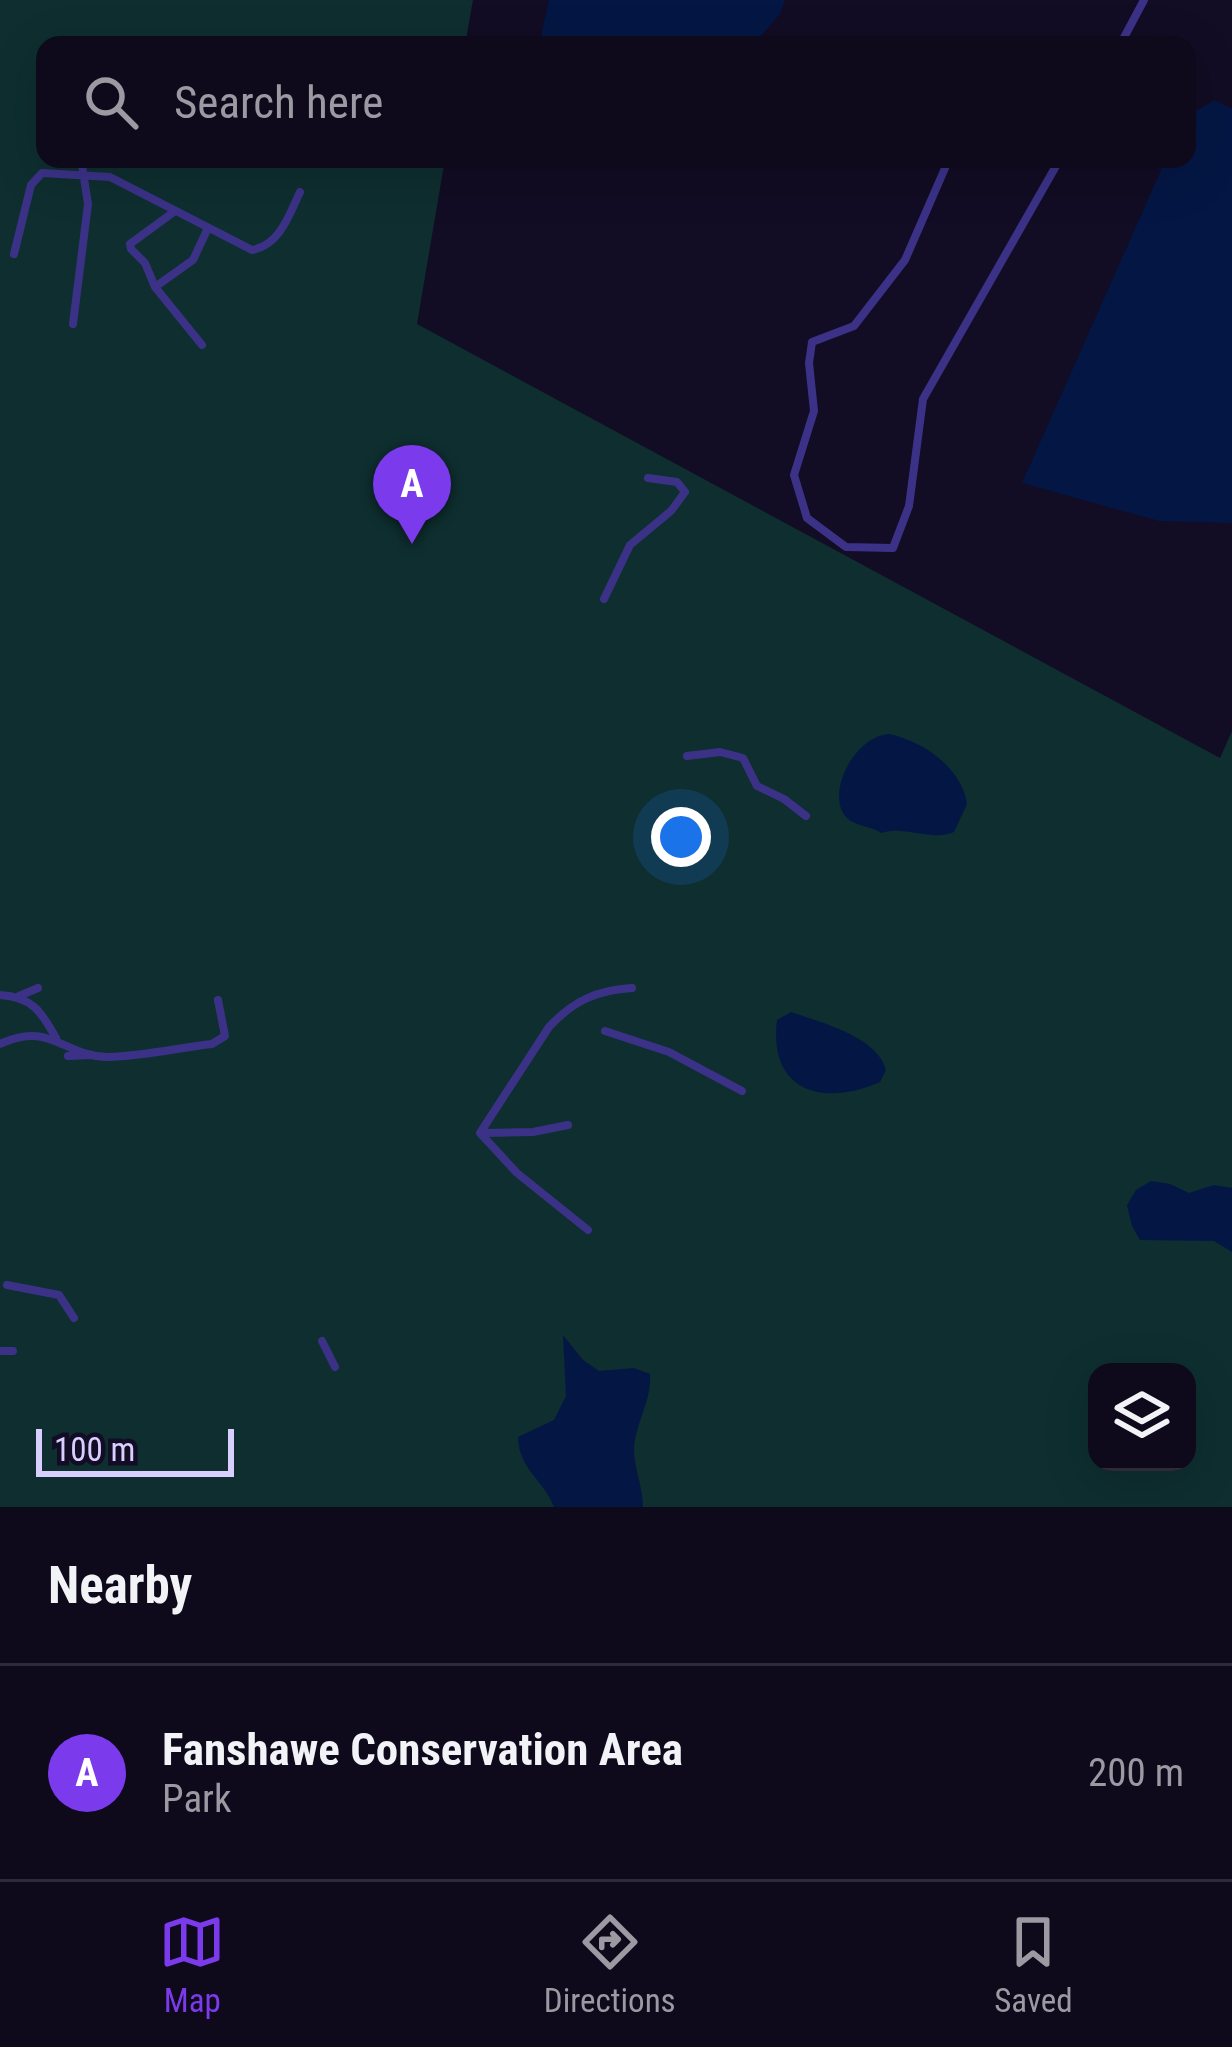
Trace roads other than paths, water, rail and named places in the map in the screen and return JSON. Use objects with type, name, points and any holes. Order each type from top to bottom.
[{"type":"lane","points":[[1125,36],[1144,0]]},
{"type":"lane","points":[[73,324],[88,204],[84,168]]},
{"type":"lane","points":[[945,168],[905,260],[854,326],[812,343],[814,411],[794,475],[806,518],[846,547],[893,548],[909,506],[923,399],[1055,168]]},
{"type":"lane","points":[[14,254],[32,180],[42,173],[110,177],[245,248],[267,247],[283,227],[300,191]]},
{"type":"lane","points":[[175,211],[130,244],[152,272],[155,287],[202,345]]},
{"type":"lane","points":[[155,287],[193,260],[208,228]]},
{"type":"lane","points":[[604,599],[630,544],[671,511],[686,492],[677,482],[648,478]]},
{"type":"lane","points":[[686,756],[720,752],[743,758],[757,786],[806,817]]},
{"type":"lane","points":[[19,996],[38,988]]},
{"type":"lane","points":[[480,1133],[563,1012],[595,993],[632,988]]},
{"type":"lane","points":[[0,995],[19,996],[34,1004],[56,1040]]},
{"type":"lane","points":[[68,1056],[107,1057],[218,1042],[225,1036],[218,1000]]},
{"type":"lane","points":[[605,1030],[669,1052],[742,1091]]},
{"type":"lane","points":[[0,1044],[29,1034],[92,1055]]},
{"type":"lane","points":[[480,1133],[532,1132],[568,1125]]},
{"type":"lane","points":[[480,1133],[517,1173],[588,1230]]},
{"type":"lane","points":[[8,1285],[59,1294],[74,1318]]},
{"type":"lane","points":[[322,1341],[335,1367]]},
{"type":"lane","points":[[0,1351],[14,1351]]},
{"type":"water","points":[[549,0],[785,0],[780,14],[761,36],[542,36]]},
{"type":"water","points":[[1214,100],[1232,109],[1232,523],[1159,521],[1022,483],[1162,168],[1196,168],[1196,111]]},
{"type":"water","points":[[889,734],[927,750],[957,779],[967,804],[954,832],[881,833],[846,817],[839,794],[847,767],[865,744]]},
{"type":"water","points":[[791,1012],[846,1032],[872,1048],[886,1070],[880,1082],[839,1093],[804,1087],[791,1078],[781,1064],[777,1020]]},
{"type":"water","points":[[1151,1181],[1189,1193],[1214,1185],[1232,1188],[1232,1252],[1214,1241],[1140,1240],[1127,1205],[1136,1190]]},
{"type":"water","points":[[563,1335],[599,1371],[634,1368],[650,1374],[634,1450],[643,1507],[554,1507],[527,1467],[518,1437],[554,1420],[566,1396]]},
{"type":"place","name":"Fanshawe Conservation Area","points":[[412,544]]}]
